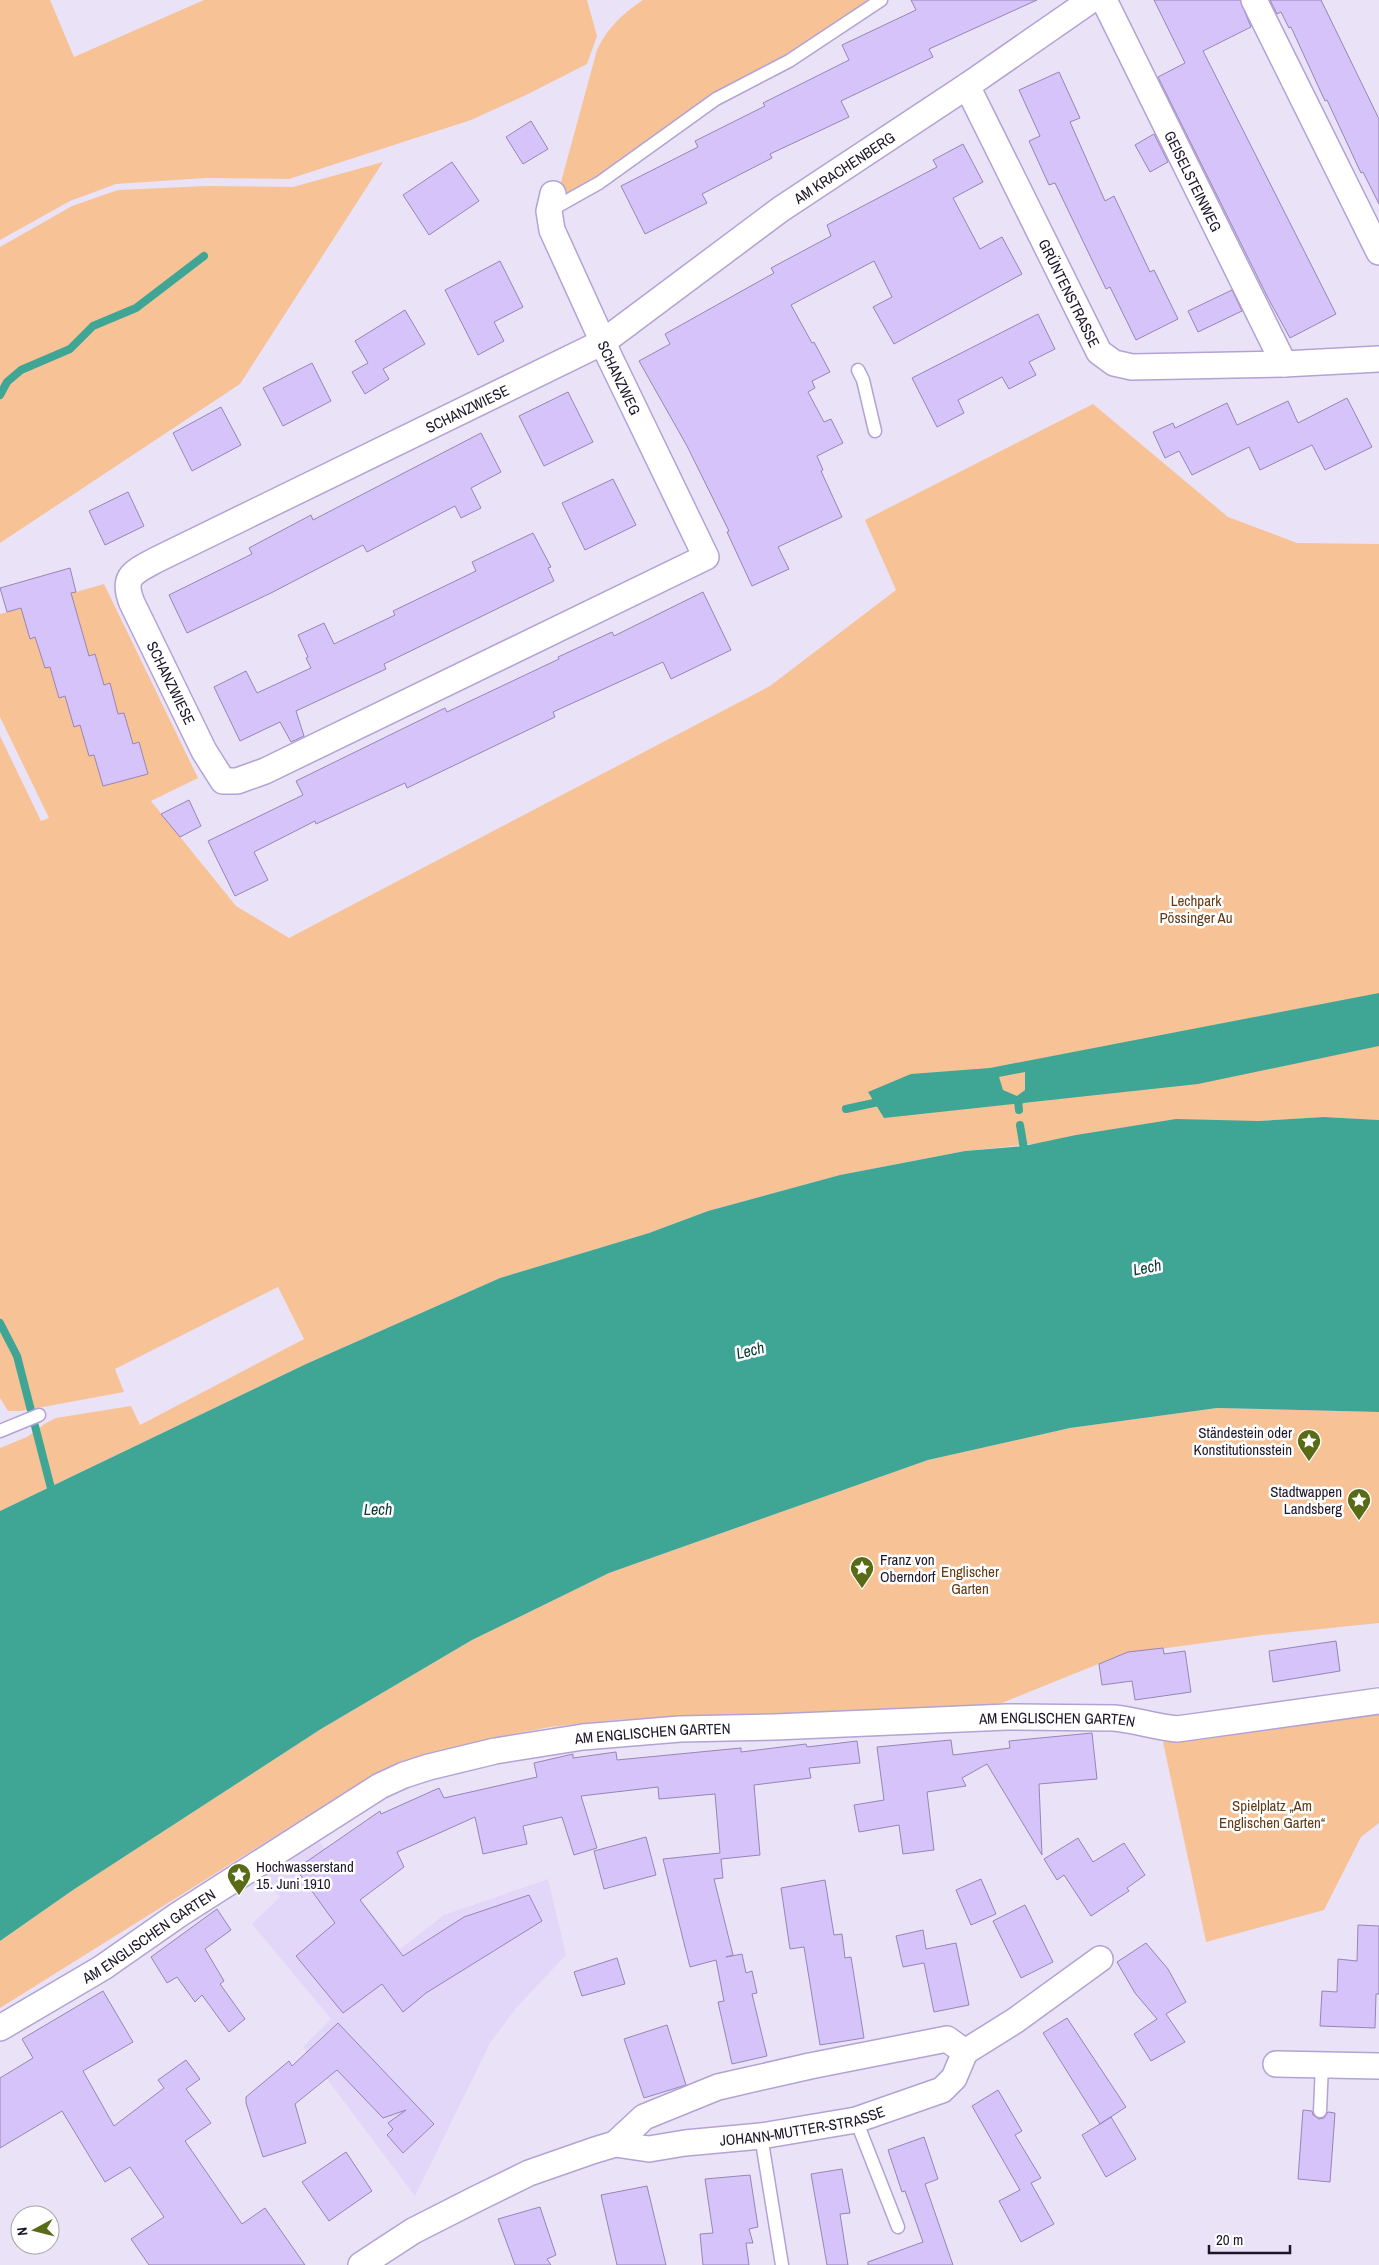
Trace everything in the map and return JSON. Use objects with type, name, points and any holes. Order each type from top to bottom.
[{"type":"street","name":"AM KRACHENBERG","points":[[603,342],[781,209],[967,86],[1091,0]]},
{"type":"street","name":"GEISELSTEINWEG","points":[[1104,0],[1284,364]]},
{"type":"street","points":[[1254,0],[1379,252]]},
{"type":"street","name":"GRÜNTENSTRASSE","points":[[967,86],[1099,352],[1114,363],[1132,367],[1284,364],[1379,359]]},
{"type":"street","name":"SCHANZWEG","points":[[551,202],[552,230],[603,342],[706,557]]},
{"type":"street","name":"SCHANZWIESE","points":[[603,342],[138,569],[128,580],[127,588],[132,603],[204,751],[218,776],[223,781],[230,783],[266,771],[706,557]]},
{"type":"street","name":"AM ENGLISCHEN GARTEN","points":[[0,2028],[102,1968],[178,1915],[380,1786],[404,1775],[429,1767],[485,1753],[583,1737],[680,1729],[794,1727],[1007,1717],[1114,1718],[1129,1720],[1152,1727],[1177,1730],[1379,1701]]},
{"type":"street","points":[[965,2052],[1016,2020],[1100,1959]]},
{"type":"street","name":"JOHANN-MUTTER-STRASSE","points":[[361,2265],[412,2231],[493,2190],[529,2173],[615,2144],[644,2117],[718,2087],[810,2066],[947,2039],[965,2052],[954,2078],[942,2090],[856,2120],[761,2136],[685,2143],[649,2149],[615,2144]]},
{"type":"street","points":[[1276,2064],[1379,2066]]},
{"type":"lane","points":[[551,202],[599,183],[716,99],[789,61],[881,0]]},
{"type":"lane","points":[[858,370],[863,380],[875,431]]},
{"type":"lane","points":[[0,1431],[32,1417]]},
{"type":"lane","points":[[1320,2111],[1322,2065]]},
{"type":"lane","points":[[856,2120],[898,2227]]},
{"type":"lane","points":[[761,2136],[782,2265]]},
{"type":"shaded area","points":[[317,1838],[400,1949],[444,1915],[548,1879],[566,1955],[516,2008],[490,2043],[415,2196],[303,2047],[331,2019],[252,1924],[280,1897],[263,1876]]},
{"type":"green space","points":[[0,0],[50,0],[74,57],[204,0],[587,0],[597,36],[587,64],[471,120],[289,179],[206,178],[116,184],[70,201],[0,240]]},
{"type":"green space","points":[[643,0],[876,0],[597,180],[555,204],[597,50],[616,22]]},
{"type":"green space","points":[[383,162],[240,384],[0,543],[0,247],[72,206],[118,190],[206,186],[293,187]]},
{"type":"green space","name":"Lechpark Pössinger Au","points":[[1093,404],[1228,517],[1297,543],[1379,544],[1379,1120],[1324,1117],[1258,1121],[965,1151],[840,1175],[708,1211],[649,1233],[500,1278],[306,1364],[0,1511],[0,1448],[27,1437],[56,1418],[131,1406],[140,1425],[304,1339],[278,1287],[115,1369],[124,1392],[21,1411],[8,1411],[0,1398],[0,736],[41,821],[49,818],[0,717],[0,614],[104,584],[198,778],[151,801],[236,906],[289,938],[770,686],[896,590],[865,520]]},
{"type":"green space","name":"Englischer Garten","points":[[1217,1408],[1379,1412],[1379,1623],[1262,1635],[1123,1654],[1002,1703],[615,1720],[550,1727],[493,1738],[424,1756],[363,1781],[0,2008],[0,1941],[73,1890],[321,1729],[472,1640],[609,1573],[928,1460],[1070,1428]]},
{"type":"green space","name":"Spielplatz „Am Englischen Garten“","points":[[1379,1708],[1379,1823],[1361,1837],[1324,1910],[1206,1942],[1163,1742],[1225,1729]]},
{"type":"water","points":[[1379,993],[1379,1046],[1198,1084],[884,1118],[868,1092],[911,1074],[990,1068]],"holes":[[[1025,1072],[1025,1090],[1017,1096],[1003,1090],[999,1077]]]},
{"type":"water","name":"Lech","points":[[1324,1117],[1379,1120],[1379,1412],[1217,1408],[1070,1428],[928,1460],[609,1573],[472,1640],[321,1729],[73,1890],[0,1941],[0,1511],[306,1364],[500,1278],[649,1233],[708,1211],[840,1175],[965,1151],[1024,1146],[1076,1135],[1176,1119],[1258,1121]]},
{"type":"building","points":[[911,0],[1037,0],[929,49],[933,57],[841,101],[849,117],[770,154],[772,158],[702,194],[707,203],[645,234],[621,186],[698,147],[695,141],[765,106],[763,103],[849,60],[842,45],[916,10]]},
{"type":"building","points":[[1154,0],[1240,0],[1251,27],[1203,51],[1336,314],[1290,338],[1268,298],[1158,77],[1185,63]]},
{"type":"building","points":[[1270,0],[1321,0],[1379,119],[1379,204],[1363,172],[1361,173],[1327,100],[1325,101],[1291,27],[1289,28],[1281,12],[1277,14]]},
{"type":"building","points":[[1059,72],[1080,118],[1070,122],[1105,201],[1114,196],[1150,272],[1154,270],[1178,319],[1136,340],[1110,287],[1106,289],[1055,183],[1049,185],[1029,141],[1040,136],[1019,90]]},
{"type":"building","points":[[531,121],[548,149],[523,164],[506,137]]},
{"type":"building","points":[[1154,134],[1168,162],[1150,172],[1135,145]]},
{"type":"building","points":[[963,144],[983,182],[953,198],[980,249],[1002,237],[1022,274],[894,344],[873,307],[892,297],[874,261],[791,305],[830,372],[812,381],[815,388],[808,392],[824,422],[831,419],[843,443],[817,456],[823,470],[821,471],[842,517],[778,547],[789,569],[752,586],[727,532],[729,531],[687,446],[639,361],[670,344],[665,334],[774,273],[771,268],[831,236],[827,225],[937,167],[933,160]]},
{"type":"building","points":[[452,162],[479,201],[429,235],[403,195]]},
{"type":"building","points":[[500,261],[523,307],[494,322],[504,341],[478,355],[445,290]]},
{"type":"building","points":[[1232,290],[1242,311],[1198,332],[1188,311]]},
{"type":"building","points":[[405,310],[425,344],[383,369],[389,379],[365,394],[352,372],[368,363],[355,341]]},
{"type":"building","points":[[1038,314],[1055,349],[1029,362],[1036,375],[1009,389],[1002,377],[958,400],[964,413],[937,427],[912,378]]},
{"type":"building","points":[[312,363],[331,401],[283,426],[263,388]]},
{"type":"building","points":[[568,392],[593,442],[544,466],[519,416]]},
{"type":"building","points":[[1347,398],[1372,447],[1325,470],[1312,445],[1260,470],[1249,447],[1192,475],[1179,451],[1165,458],[1153,432],[1173,423],[1175,428],[1227,403],[1237,425],[1288,401],[1298,423]]},
{"type":"building","points":[[221,407],[241,445],[192,471],[173,433]]},
{"type":"building","points":[[481,433],[501,472],[471,488],[481,508],[461,518],[455,506],[367,552],[363,545],[273,592],[187,633],[169,595],[252,554],[249,548],[311,515],[313,520]]},
{"type":"building","points":[[613,479],[636,525],[585,550],[562,503]]},
{"type":"building","points":[[128,492],[144,526],[105,545],[89,511]]},
{"type":"building","points":[[533,533],[551,567],[548,568],[554,581],[384,664],[386,669],[296,711],[304,736],[291,742],[280,722],[240,741],[214,687],[246,671],[257,693],[311,668],[298,635],[324,623],[334,644],[395,615],[393,611],[476,571],[472,562]]},
{"type":"building","points":[[70,568],[76,592],[71,593],[89,656],[95,654],[104,685],[110,683],[118,714],[124,713],[133,744],[139,742],[148,774],[103,786],[94,755],[89,756],[80,725],[74,727],[65,696],[59,698],[50,667],[45,668],[35,637],[30,639],[21,608],[7,612],[0,588]]},
{"type":"building","points":[[703,592],[731,650],[671,679],[663,662],[553,712],[555,717],[407,788],[405,783],[316,824],[315,821],[254,852],[268,880],[235,896],[208,841],[303,795],[296,781],[445,708],[447,712],[559,659],[558,657],[612,632],[614,636]]},
{"type":"building","points":[[189,800],[201,826],[180,837],[161,814]]},
{"type":"building","points":[[1336,1641],[1340,1671],[1273,1682],[1269,1651]]},
{"type":"building","points":[[1163,1648],[1164,1654],[1185,1651],[1191,1692],[1135,1700],[1132,1681],[1102,1685],[1099,1664],[1128,1652]]},
{"type":"building","points":[[1092,1733],[1097,1779],[1039,1784],[1042,1855],[987,1764],[962,1778],[966,1786],[927,1792],[934,1850],[903,1854],[899,1825],[859,1832],[854,1805],[884,1800],[877,1747],[951,1740],[953,1755],[1010,1748],[1009,1741]]},
{"type":"building","points":[[857,1741],[860,1763],[809,1768],[811,1778],[754,1785],[760,1855],[721,1859],[723,1878],[714,1879],[733,1955],[726,1957],[742,1954],[746,1973],[752,1971],[757,1993],[752,1994],[767,2056],[732,2064],[718,2002],[724,2001],[716,1960],[690,1967],[663,1859],[720,1853],[715,1794],[659,1799],[658,1787],[581,1796],[597,1848],[574,1855],[562,1817],[523,1826],[527,1844],[483,1854],[475,1817],[397,1852],[404,1867],[360,1900],[403,1956],[464,1917],[529,1895],[542,1921],[426,1993],[403,2012],[382,1984],[343,2013],[296,1956],[335,1923],[296,1869],[380,1811],[381,1814],[439,1788],[444,1798],[537,1777],[534,1763],[573,1754],[573,1758],[616,1752],[617,1760],[741,1748],[741,1752],[806,1744],[807,1747]]},
{"type":"building","points":[[646,1837],[656,1875],[604,1889],[594,1851]]},
{"type":"building","points":[[1078,1838],[1093,1862],[1124,1843],[1145,1875],[1127,1888],[1129,1891],[1091,1916],[1064,1875],[1057,1880],[1044,1859]]},
{"type":"building","points":[[981,1879],[996,1914],[971,1925],[956,1890]]},
{"type":"building","points":[[825,1880],[834,1935],[842,1934],[845,1958],[851,1957],[864,2038],[820,2045],[804,1947],[790,1949],[781,1888]]},
{"type":"building","points":[[1025,1905],[1053,1962],[1021,1978],[993,1921]]},
{"type":"building","points":[[217,1909],[231,1930],[205,1949],[224,1981],[220,1984],[245,2019],[229,2032],[202,1995],[195,2002],[177,1977],[167,1983],[151,1957]]},
{"type":"building","points":[[1358,1925],[1379,1926],[1379,1994],[1376,1994],[1375,2028],[1320,2026],[1322,1991],[1337,1992],[1338,1959],[1357,1961]]},
{"type":"building","points":[[923,1930],[926,1949],[956,1943],[969,2005],[934,2012],[924,1963],[903,1967],[896,1936]]},
{"type":"building","points":[[1146,1943],[1168,1969],[1186,2002],[1166,2014],[1185,2042],[1151,2061],[1134,2034],[1157,2019],[1135,1993],[1117,1962]]},
{"type":"building","points":[[617,1958],[625,1984],[582,1996],[574,1972]]},
{"type":"building","points":[[103,1991],[133,2042],[83,2071],[114,2126],[164,2088],[158,2080],[186,2060],[200,2079],[186,2089],[211,2123],[185,2141],[242,2224],[265,2208],[305,2265],[149,2265],[131,2239],[164,2217],[130,2167],[105,2182],[62,2111],[0,2148],[0,2078],[33,2058],[22,2039]]},
{"type":"building","points":[[1067,2018],[1126,2107],[1100,2124],[1043,2033]]},
{"type":"building","points":[[338,2023],[434,2124],[403,2153],[387,2135],[393,2129],[388,2123],[406,2110],[383,2118],[337,2070],[295,2104],[306,2143],[263,2157],[246,2103],[246,2097],[289,2061],[292,2066]]},
{"type":"building","points":[[667,2025],[686,2085],[644,2098],[624,2039]]},
{"type":"building","points":[[998,2090],[1022,2131],[1015,2135],[1041,2178],[1031,2183],[1054,2224],[1021,2242],[999,2201],[1020,2190],[972,2106]]},
{"type":"building","points":[[1303,2110],[1312,2111],[1313,2115],[1319,2119],[1324,2118],[1328,2112],[1335,2113],[1330,2182],[1298,2179]]},
{"type":"building","points":[[1111,2117],[1136,2159],[1106,2177],[1082,2135]]},
{"type":"building","points":[[924,2137],[938,2179],[925,2184],[953,2265],[868,2265],[868,2262],[923,2242],[905,2191],[902,2192],[888,2150]]},
{"type":"building","points":[[346,2152],[372,2191],[329,2221],[302,2182]]},
{"type":"building","points":[[842,2169],[850,2213],[840,2214],[848,2265],[827,2265],[811,2174]]},
{"type":"building","points":[[750,2175],[758,2227],[749,2229],[753,2243],[746,2243],[749,2265],[703,2265],[700,2234],[713,2233],[705,2179]]},
{"type":"building","points":[[647,2186],[666,2265],[617,2265],[601,2195]]},
{"type":"building","points":[[540,2207],[556,2255],[547,2259],[551,2265],[515,2265],[498,2219]]},
{"type":"waterway","points":[[0,395],[7,382],[21,370],[70,349],[93,326],[136,308],[204,256]]},
{"type":"waterway","points":[[1019,1110],[1018,1101],[1023,1099]]},
{"type":"waterway","points":[[846,1109],[883,1101]]},
{"type":"waterway","points":[[1020,1125],[1025,1155]]},
{"type":"waterway","points":[[0,1323],[17,1356],[53,1496]]},
{"type":"place","name":"Ständestein oder Konstitutionsstein","points":[[1309,1462]]},
{"type":"place","name":"Stadtwappen Landsberg","points":[[1359,1521]]},
{"type":"place","name":"Franz von Oberndorf","points":[[862,1589]]},
{"type":"place","name":"Hochwasserstand 15. Juni 1910","points":[[239,1896]]}]
